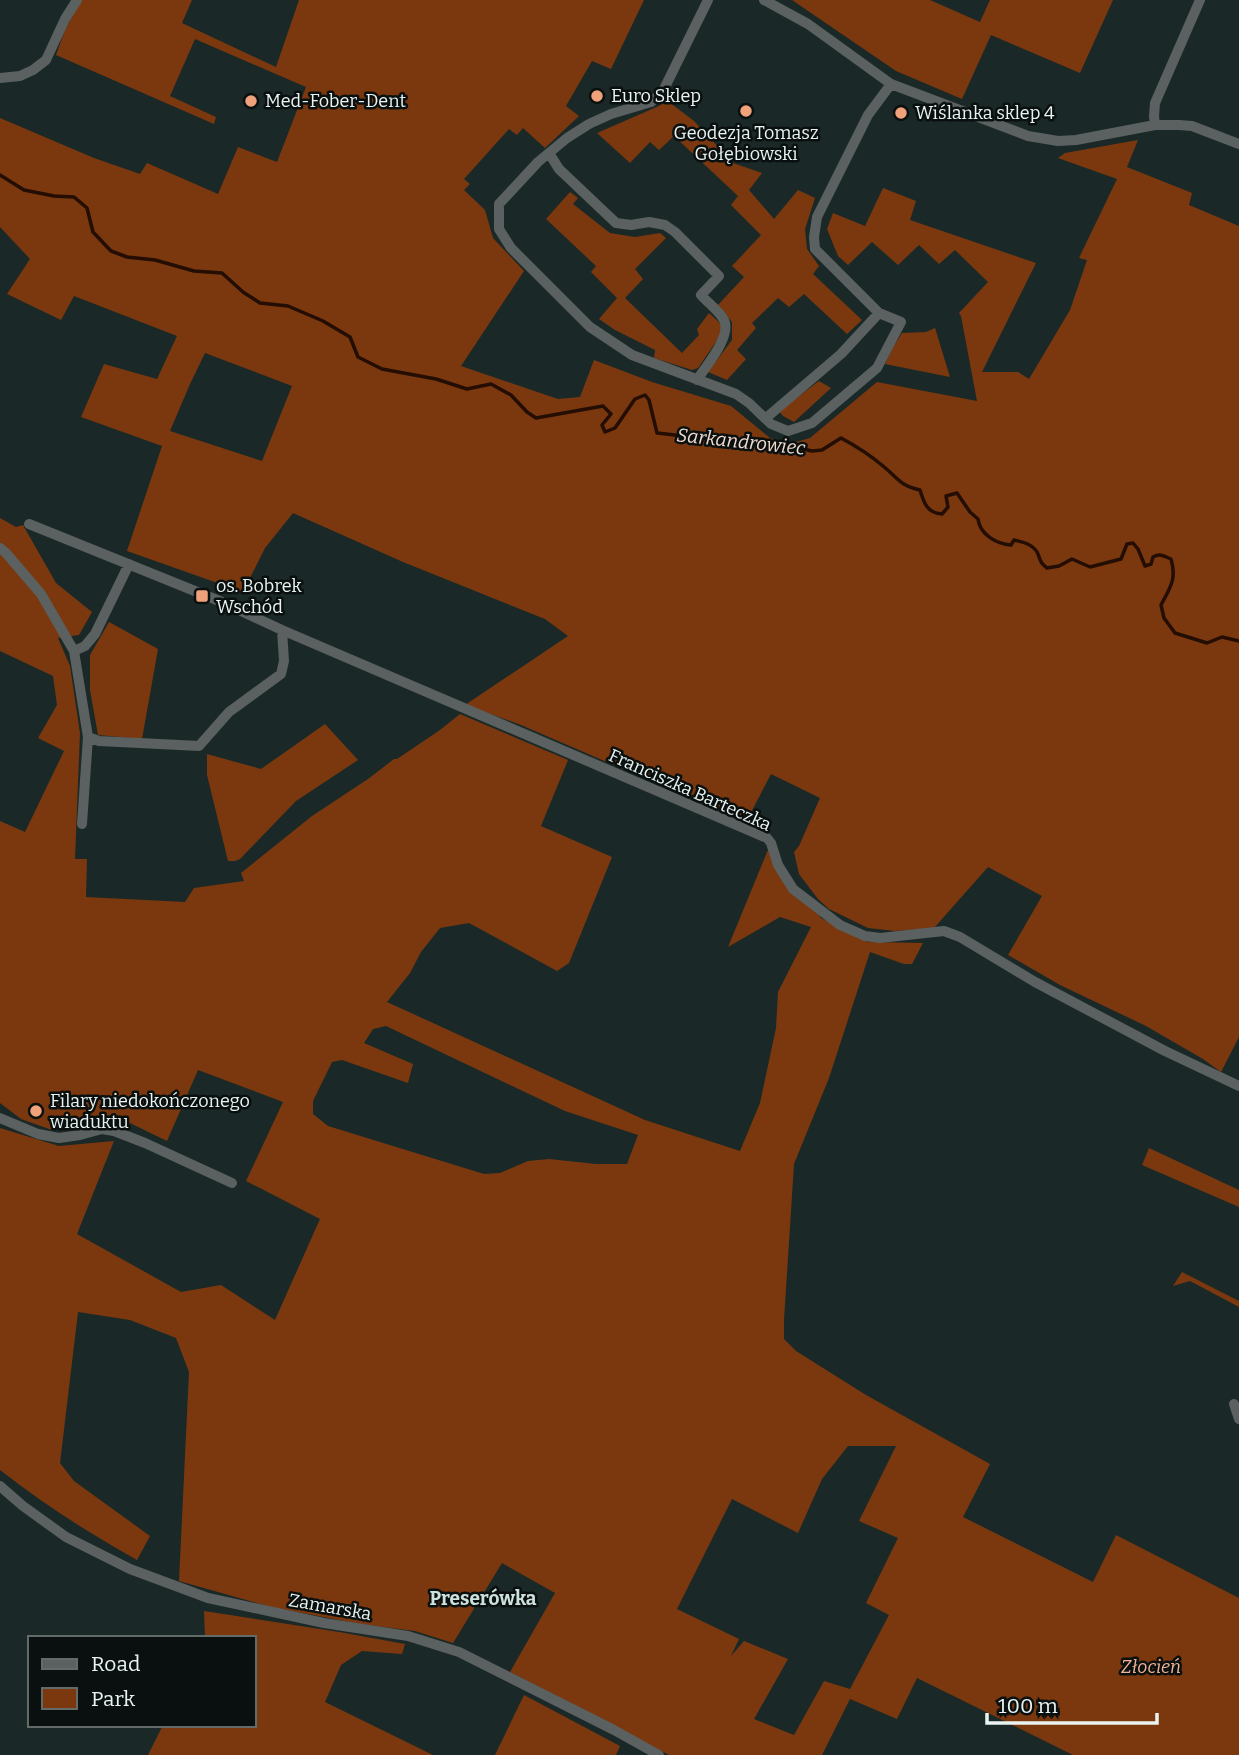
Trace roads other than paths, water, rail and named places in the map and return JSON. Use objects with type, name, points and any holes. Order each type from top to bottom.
[{"type":"street","points":[[0,78],[20,76],[46,60],[77,0]]},
{"type":"street","points":[[708,0],[663,90],[650,102],[589,124],[538,162],[499,204],[499,229],[511,248],[590,327],[632,355],[736,394],[750,403],[771,424],[788,431],[812,424],[877,368],[901,322],[879,313],[815,249],[814,237],[817,217],[855,140],[868,115],[891,84]]},
{"type":"street","points":[[764,0],[808,24],[891,84],[1028,136],[1076,140],[1155,125],[1192,126],[1239,144]]},
{"type":"street","points":[[1155,125],[1155,103],[1200,0]]},
{"type":"street","points":[[550,153],[559,169],[617,223],[631,225],[649,222],[665,225],[719,276],[701,295],[724,320],[726,330],[724,338],[697,380]]},
{"type":"street","points":[[765,418],[841,354],[879,313]]},
{"type":"street","name":"Franciszka Barteczka","points":[[29,524],[222,602],[767,838],[785,879],[793,889],[840,925],[865,936],[880,938],[944,931],[960,937],[1035,982],[1165,1051],[1239,1086]]},
{"type":"street","points":[[0,548],[41,594],[74,651],[88,737],[82,824]]},
{"type":"street","points":[[74,651],[85,646],[95,634],[129,564]]},
{"type":"street","points":[[88,737],[99,741],[199,746],[229,712],[281,674],[284,661],[282,630]]},
{"type":"street","points":[[0,1118],[38,1134],[59,1138],[102,1129],[114,1131],[232,1184]]},
{"type":"street","points":[[1234,1404],[1239,1419]]},
{"type":"street","name":"Zamarska","points":[[0,1486],[32,1513],[66,1536],[130,1569],[208,1598],[324,1623],[408,1636],[441,1646],[507,1676],[659,1755]]},
{"type":"waterway","name":"Sarkandrowiec","points":[[0,175],[24,190],[74,197],[87,208],[93,232],[111,251],[194,271],[222,273],[260,303],[288,306],[323,321],[350,337],[358,357],[382,369],[436,379],[467,389],[491,384],[511,395],[536,418],[603,406],[611,414],[602,425],[605,432],[615,428],[635,399],[645,395],[649,400],[657,433],[728,441],[760,439],[812,451],[822,450],[841,438],[873,458],[903,484],[920,490],[925,503],[933,512],[942,514],[948,507],[946,496],[957,493],[978,519],[986,534],[995,541],[1006,544],[1011,545],[1014,540],[1030,545],[1047,568],[1059,566],[1072,559],[1090,567],[1121,559],[1127,544],[1133,543],[1145,566],[1151,564],[1155,556],[1162,555],[1171,559],[1173,578],[1161,605],[1164,618],[1175,633],[1207,643],[1222,637],[1239,641]]},
{"type":"place","name":"Euro Sklep","points":[[597,96]]},
{"type":"place","name":"Med-Fober-Dent","points":[[251,101]]},
{"type":"place","name":"Geodezja Tomasz Gołębiowski","points":[[746,111]]},
{"type":"place","name":"Wiślanka sklep 4","points":[[901,113]]},
{"type":"place","name":"os. Bobrek Wschód","points":[[202,596]]},
{"type":"place","name":"Filary niedokończonego wiaduktu","points":[[36,1111]]},
{"type":"district","name":"Preserówka","points":[[483,1598]]},
{"type":"park label","name":"Złocień","points":[[1151,1667]]}]
